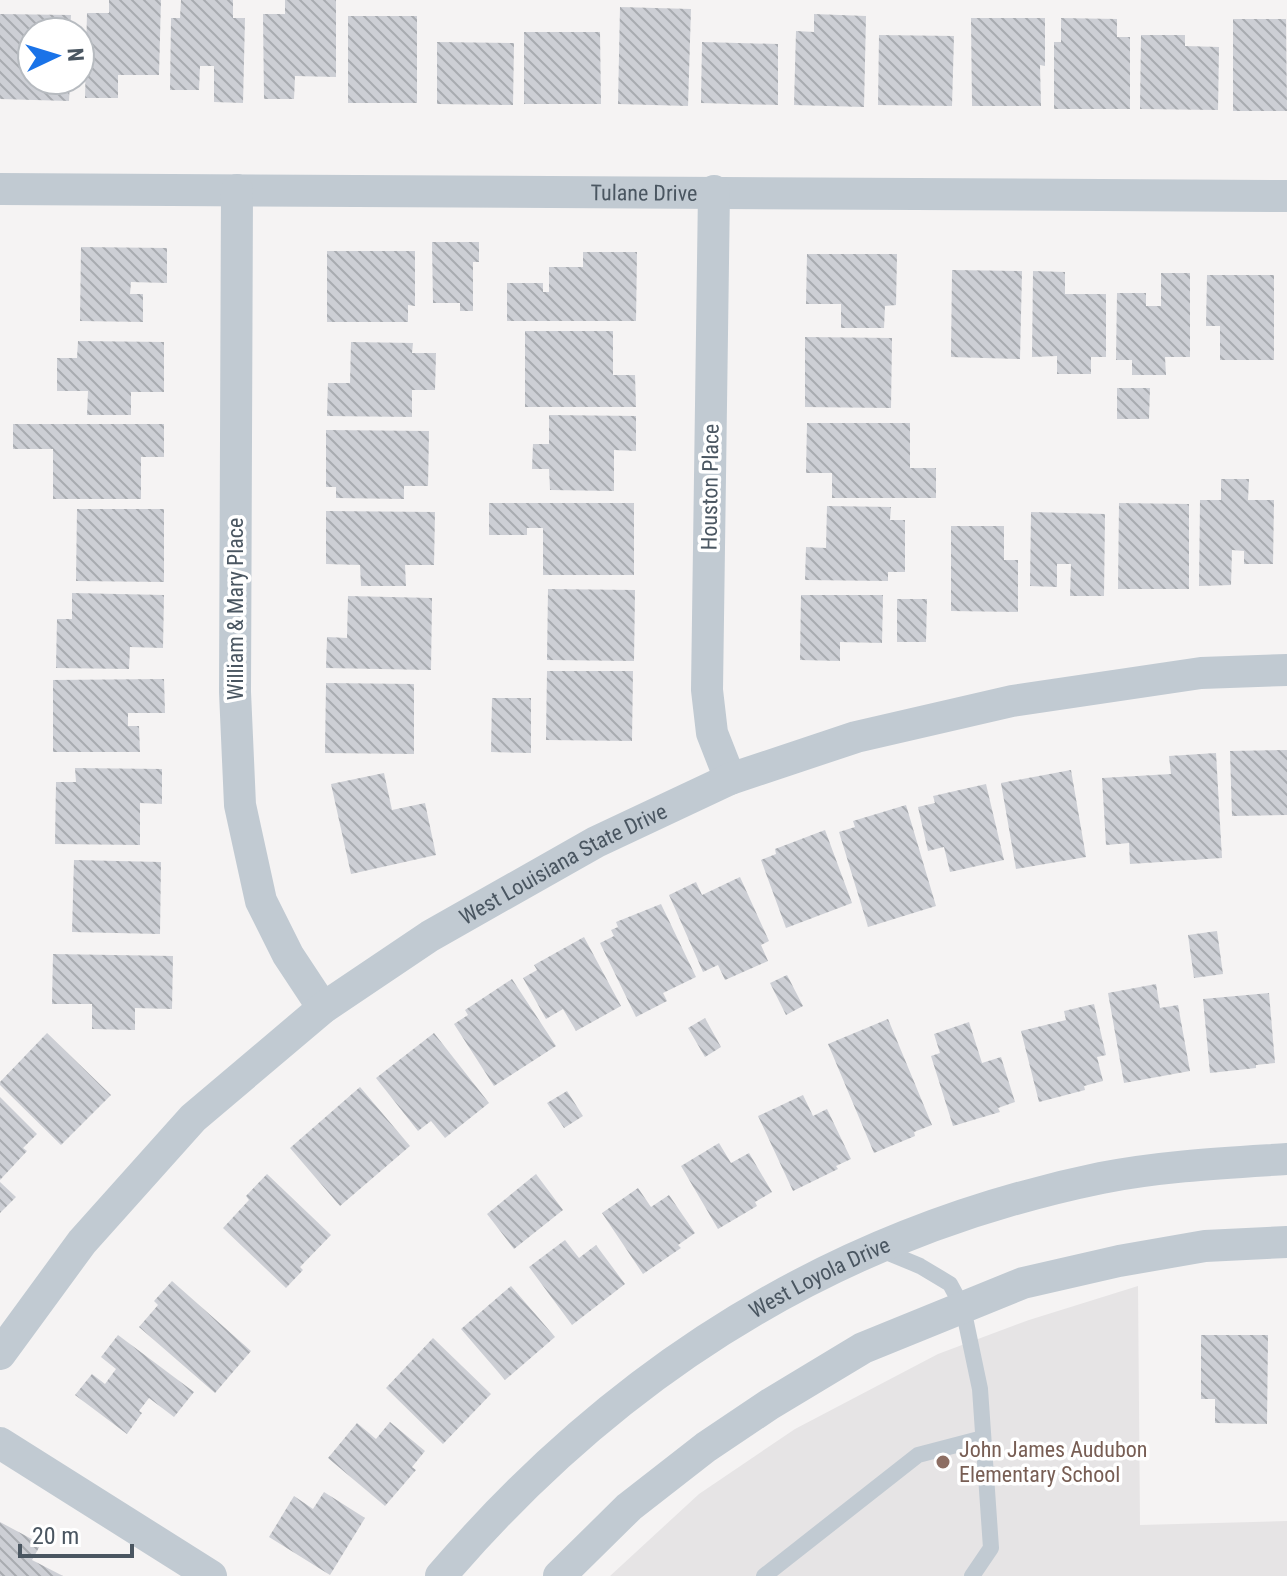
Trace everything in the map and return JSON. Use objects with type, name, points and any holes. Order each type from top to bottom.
[{"type":"street","name":"Tulane Drive","points":[[0,189],[1287,196]]},
{"type":"street","name":"William & Mary Place","points":[[237,190],[235,692],[240,805],[261,901],[288,955],[323,1008]]},
{"type":"street","name":"Houston Place","points":[[714,191],[707,690],[712,733],[730,779]]},
{"type":"street","name":"West Louisiana State Drive","points":[[0,1354],[82,1242],[193,1118],[323,1008],[430,936],[569,858],[730,779],[856,737],[1012,701],[1201,673],[1287,670]]},
{"type":"street","name":"West Loyola Drive","points":[[441,1576],[488,1522],[586,1428],[665,1366],[748,1312],[842,1262],[988,1207],[1102,1178],[1195,1165],[1287,1159]]},
{"type":"street","points":[[559,1576],[629,1507],[706,1447],[863,1348],[1023,1283],[1119,1261],[1205,1246],[1287,1242]]},
{"type":"street","points":[[0,1443],[211,1576]]},
{"type":"lane","points":[[878,1248],[920,1266],[950,1284],[963,1308],[980,1389],[991,1548],[972,1576]]},
{"type":"lane","points":[[764,1576],[918,1455],[983,1438]]},
{"type":"shaded area","name":"John James Audubon Elementary School","points":[[1138,1286],[1140,1525],[1287,1521],[1287,1576],[610,1576],[699,1494],[795,1429],[938,1354],[1029,1320]]},
{"type":"building","points":[[109,0],[161,0],[159,75],[118,75],[118,98],[85,98],[96,96],[96,16],[87,16],[87,13],[109,13]]},
{"type":"building","points":[[181,0],[233,0],[233,18],[245,18],[243,103],[214,102],[214,66],[200,66],[199,90],[170,90],[171,18],[180,18]]},
{"type":"building","points":[[285,0],[336,0],[336,77],[295,76],[294,99],[264,99],[263,14],[285,14]]},
{"type":"building","points":[[620,7],[691,9],[688,106],[618,104]]},
{"type":"building","points":[[0,14],[71,15],[16,16],[16,96],[69,96],[69,101],[0,99]]},
{"type":"building","points":[[814,14],[866,16],[864,107],[794,105],[796,31],[814,32]]},
{"type":"building","points":[[348,16],[417,16],[417,103],[348,103]]},
{"type":"building","points":[[971,18],[1045,18],[1045,66],[1040,65],[1041,106],[972,106]]},
{"type":"building","points":[[1061,18],[1117,19],[1117,37],[1130,37],[1130,109],[1054,109],[1054,42],[1061,42]]},
{"type":"building","points":[[1233,19],[1286,19],[1287,111],[1233,111]]},
{"type":"building","points":[[524,32],[600,32],[601,104],[524,104]]},
{"type":"building","points":[[879,35],[954,36],[952,106],[878,105]]},
{"type":"building","points":[[1141,35],[1185,35],[1185,46],[1219,47],[1218,110],[1140,109]]},
{"type":"building","points":[[437,42],[514,43],[513,105],[437,104]]},
{"type":"building","points":[[702,42],[778,44],[778,105],[701,103]]},
{"type":"building","points":[[432,242],[479,242],[479,262],[473,262],[473,311],[460,311],[460,303],[433,303]]},
{"type":"building","points":[[81,247],[167,248],[167,283],[131,282],[130,294],[143,294],[143,322],[80,321]]},
{"type":"building","points":[[327,251],[415,251],[415,306],[408,305],[408,322],[327,322]]},
{"type":"building","points":[[583,252],[637,252],[636,321],[507,321],[507,283],[543,283],[543,292],[549,292],[549,267],[583,267]]},
{"type":"building","points":[[807,254],[897,254],[896,305],[885,306],[884,328],[841,328],[841,304],[806,304]]},
{"type":"building","points":[[952,270],[1022,271],[1020,359],[951,357]]},
{"type":"building","points":[[1033,271],[1065,272],[1065,294],[1106,294],[1106,357],[1091,357],[1091,374],[1057,374],[1057,356],[1032,357]]},
{"type":"building","points":[[1161,273],[1190,273],[1190,357],[1165,357],[1166,375],[1132,375],[1132,360],[1116,360],[1117,293],[1146,293],[1146,306],[1161,306]]},
{"type":"building","points":[[1207,275],[1274,275],[1274,360],[1220,360],[1220,326],[1206,326]]},
{"type":"building","points":[[525,331],[613,331],[613,375],[635,375],[636,407],[525,407]]},
{"type":"building","points":[[805,337],[892,338],[891,408],[805,407]]},
{"type":"building","points":[[78,341],[164,342],[164,392],[131,392],[131,415],[87,415],[88,391],[57,391],[57,358],[77,358]]},
{"type":"building","points":[[351,342],[413,343],[412,353],[436,353],[435,390],[412,390],[412,417],[327,416],[328,383],[350,383]]},
{"type":"building","points":[[1117,388],[1150,388],[1149,419],[1117,419]]},
{"type":"building","points":[[549,415],[636,416],[636,451],[614,450],[614,491],[550,490],[549,469],[532,469],[533,444],[549,444]]},
{"type":"building","points":[[807,423],[910,423],[910,468],[936,468],[936,498],[832,498],[832,473],[806,473]]},
{"type":"building","points":[[13,424],[164,424],[164,457],[141,457],[141,499],[53,499],[53,449],[13,449]]},
{"type":"building","points":[[326,430],[429,431],[428,486],[404,486],[404,499],[336,498],[336,487],[326,487]]},
{"type":"building","points":[[1221,479],[1249,479],[1248,500],[1274,500],[1273,564],[1244,564],[1244,551],[1232,550],[1231,585],[1199,586],[1200,500],[1221,500]]},
{"type":"building","points":[[489,503],[634,503],[634,575],[543,575],[543,528],[527,528],[527,535],[489,535]]},
{"type":"building","points":[[1119,503],[1189,504],[1189,589],[1118,589]]},
{"type":"building","points":[[827,506],[891,507],[890,520],[905,520],[905,572],[888,572],[888,581],[805,580],[806,547],[826,548]]},
{"type":"building","points":[[77,509],[164,509],[164,582],[76,581]]},
{"type":"building","points":[[326,511],[435,512],[434,565],[405,565],[406,586],[361,586],[360,565],[326,564]]},
{"type":"building","points":[[1031,512],[1105,514],[1104,596],[1070,596],[1071,564],[1057,564],[1057,587],[1030,586]]},
{"type":"building","points":[[951,526],[1004,526],[1004,560],[1018,560],[1018,612],[951,611]]},
{"type":"building","points":[[548,589],[635,590],[634,661],[547,660]]},
{"type":"building","points":[[72,593],[164,595],[163,648],[130,647],[129,669],[56,668],[57,619],[72,619]]},
{"type":"building","points":[[801,595],[883,595],[882,643],[840,642],[840,661],[800,660]]},
{"type":"building","points":[[348,596],[432,598],[431,670],[326,668],[327,637],[347,638]]},
{"type":"building","points":[[897,599],[927,599],[926,642],[897,642]]},
{"type":"building","points":[[547,671],[633,671],[632,741],[546,740]]},
{"type":"building","points":[[164,679],[165,713],[128,713],[128,726],[139,726],[140,752],[53,752],[53,680]]},
{"type":"building","points":[[326,683],[414,684],[414,754],[325,753]]},
{"type":"building","points":[[492,698],[531,698],[531,753],[491,752]]},
{"type":"building","points":[[1287,750],[1287,815],[1232,816],[1230,751]]},
{"type":"building","points":[[1216,753],[1222,858],[1130,864],[1129,843],[1106,845],[1102,778],[1171,774],[1169,756]]},
{"type":"building","points":[[75,768],[162,769],[162,804],[140,803],[140,845],[55,844],[56,782],[76,782]]},
{"type":"building","points":[[1071,770],[1086,857],[1016,869],[1001,783]]},
{"type":"building","points":[[384,773],[392,810],[425,803],[436,855],[351,874],[331,784]]},
{"type":"building","points":[[986,784],[1004,860],[950,872],[944,847],[928,851],[918,807],[935,803],[933,796]]},
{"type":"building","points":[[906,805],[936,906],[868,927],[839,832],[855,827],[853,821]]},
{"type":"building","points":[[825,830],[852,903],[786,928],[761,860],[776,854],[775,849]]},
{"type":"building","points":[[74,860],[161,862],[160,934],[72,932]]},
{"type":"building","points":[[740,877],[769,941],[761,945],[768,961],[725,980],[718,965],[703,972],[669,895],[696,882],[702,895]]},
{"type":"building","points":[[661,904],[696,977],[663,993],[667,1001],[636,1017],[600,943],[614,936],[611,930],[618,927],[616,922]]},
{"type":"building","points":[[1217,931],[1223,974],[1194,978],[1188,935]]},
{"type":"building","points":[[584,937],[621,1006],[576,1031],[563,1009],[546,1019],[523,978],[537,970],[534,965]]},
{"type":"building","points":[[53,954],[173,956],[172,1009],[135,1008],[135,1030],[92,1029],[92,1004],[52,1004]]},
{"type":"building","points":[[787,975],[803,1006],[786,1015],[770,983]]},
{"type":"building","points":[[512,979],[556,1046],[494,1086],[454,1024],[468,1015],[465,1010]]},
{"type":"building","points":[[1156,984],[1160,1008],[1178,1005],[1190,1071],[1124,1083],[1108,993]]},
{"type":"building","points":[[1269,993],[1275,1063],[1210,1073],[1203,999]]},
{"type":"building","points":[[1094,1004],[1106,1055],[1097,1057],[1103,1081],[1084,1086],[1085,1090],[1039,1102],[1021,1031],[1066,1020],[1064,1011]]},
{"type":"building","points":[[705,1018],[721,1047],[705,1057],[688,1028]]},
{"type":"building","points":[[888,1019],[932,1125],[914,1132],[915,1136],[874,1153],[828,1044]]},
{"type":"building","points":[[969,1022],[982,1063],[1001,1057],[1015,1102],[998,1108],[1000,1112],[953,1126],[931,1056],[940,1053],[934,1034]]},
{"type":"building","points":[[47,1033],[111,1095],[61,1145],[0,1085]]},
{"type":"building","points":[[434,1033],[489,1103],[445,1138],[431,1121],[418,1131],[376,1078]]},
{"type":"building","points":[[360,1087],[410,1146],[340,1206],[290,1148]]},
{"type":"building","points":[[567,1091],[583,1116],[564,1128],[547,1103]]},
{"type":"building","points":[[803,1095],[813,1116],[827,1109],[851,1159],[836,1166],[838,1169],[793,1191],[758,1116]]},
{"type":"building","points":[[0,1097],[37,1134],[23,1148],[27,1151],[0,1180]]},
{"type":"building","points":[[719,1143],[731,1163],[749,1153],[772,1192],[755,1202],[757,1206],[718,1229],[681,1166]]},
{"type":"building","points":[[267,1174],[331,1235],[300,1267],[303,1270],[286,1288],[223,1228],[249,1200],[246,1196]]},
{"type":"building","points":[[536,1174],[563,1210],[514,1249],[487,1214]]},
{"type":"building","points":[[0,1182],[16,1197],[0,1213]]},
{"type":"building","points":[[638,1188],[651,1207],[669,1195],[695,1233],[678,1245],[681,1248],[643,1274],[602,1213]]},
{"type":"building","points":[[565,1240],[579,1258],[596,1245],[625,1284],[572,1325],[529,1267]]},
{"type":"building","points":[[172,1281],[251,1351],[215,1393],[139,1327],[158,1305],[154,1301]]},
{"type":"building","points":[[511,1286],[555,1337],[505,1380],[461,1329]]},
{"type":"building","points":[[118,1335],[194,1392],[174,1417],[149,1398],[127,1434],[75,1395],[92,1374],[105,1384],[116,1369],[101,1357]]},
{"type":"building","points":[[1201,1335],[1268,1335],[1267,1424],[1215,1423],[1215,1399],[1201,1399]]},
{"type":"building","points":[[433,1338],[491,1394],[443,1444],[386,1388]]},
{"type":"building","points":[[390,1422],[425,1451],[412,1467],[416,1470],[385,1506],[328,1458],[357,1423],[376,1439]]},
{"type":"building","points":[[324,1492],[365,1518],[330,1575],[269,1537],[294,1496],[313,1509]]},
{"type":"building","points":[[0,1522],[41,1544],[32,1560],[63,1576],[0,1576]]},
{"type":"place","name":"John James Audubon Elementary School","points":[[943,1462]]}]
